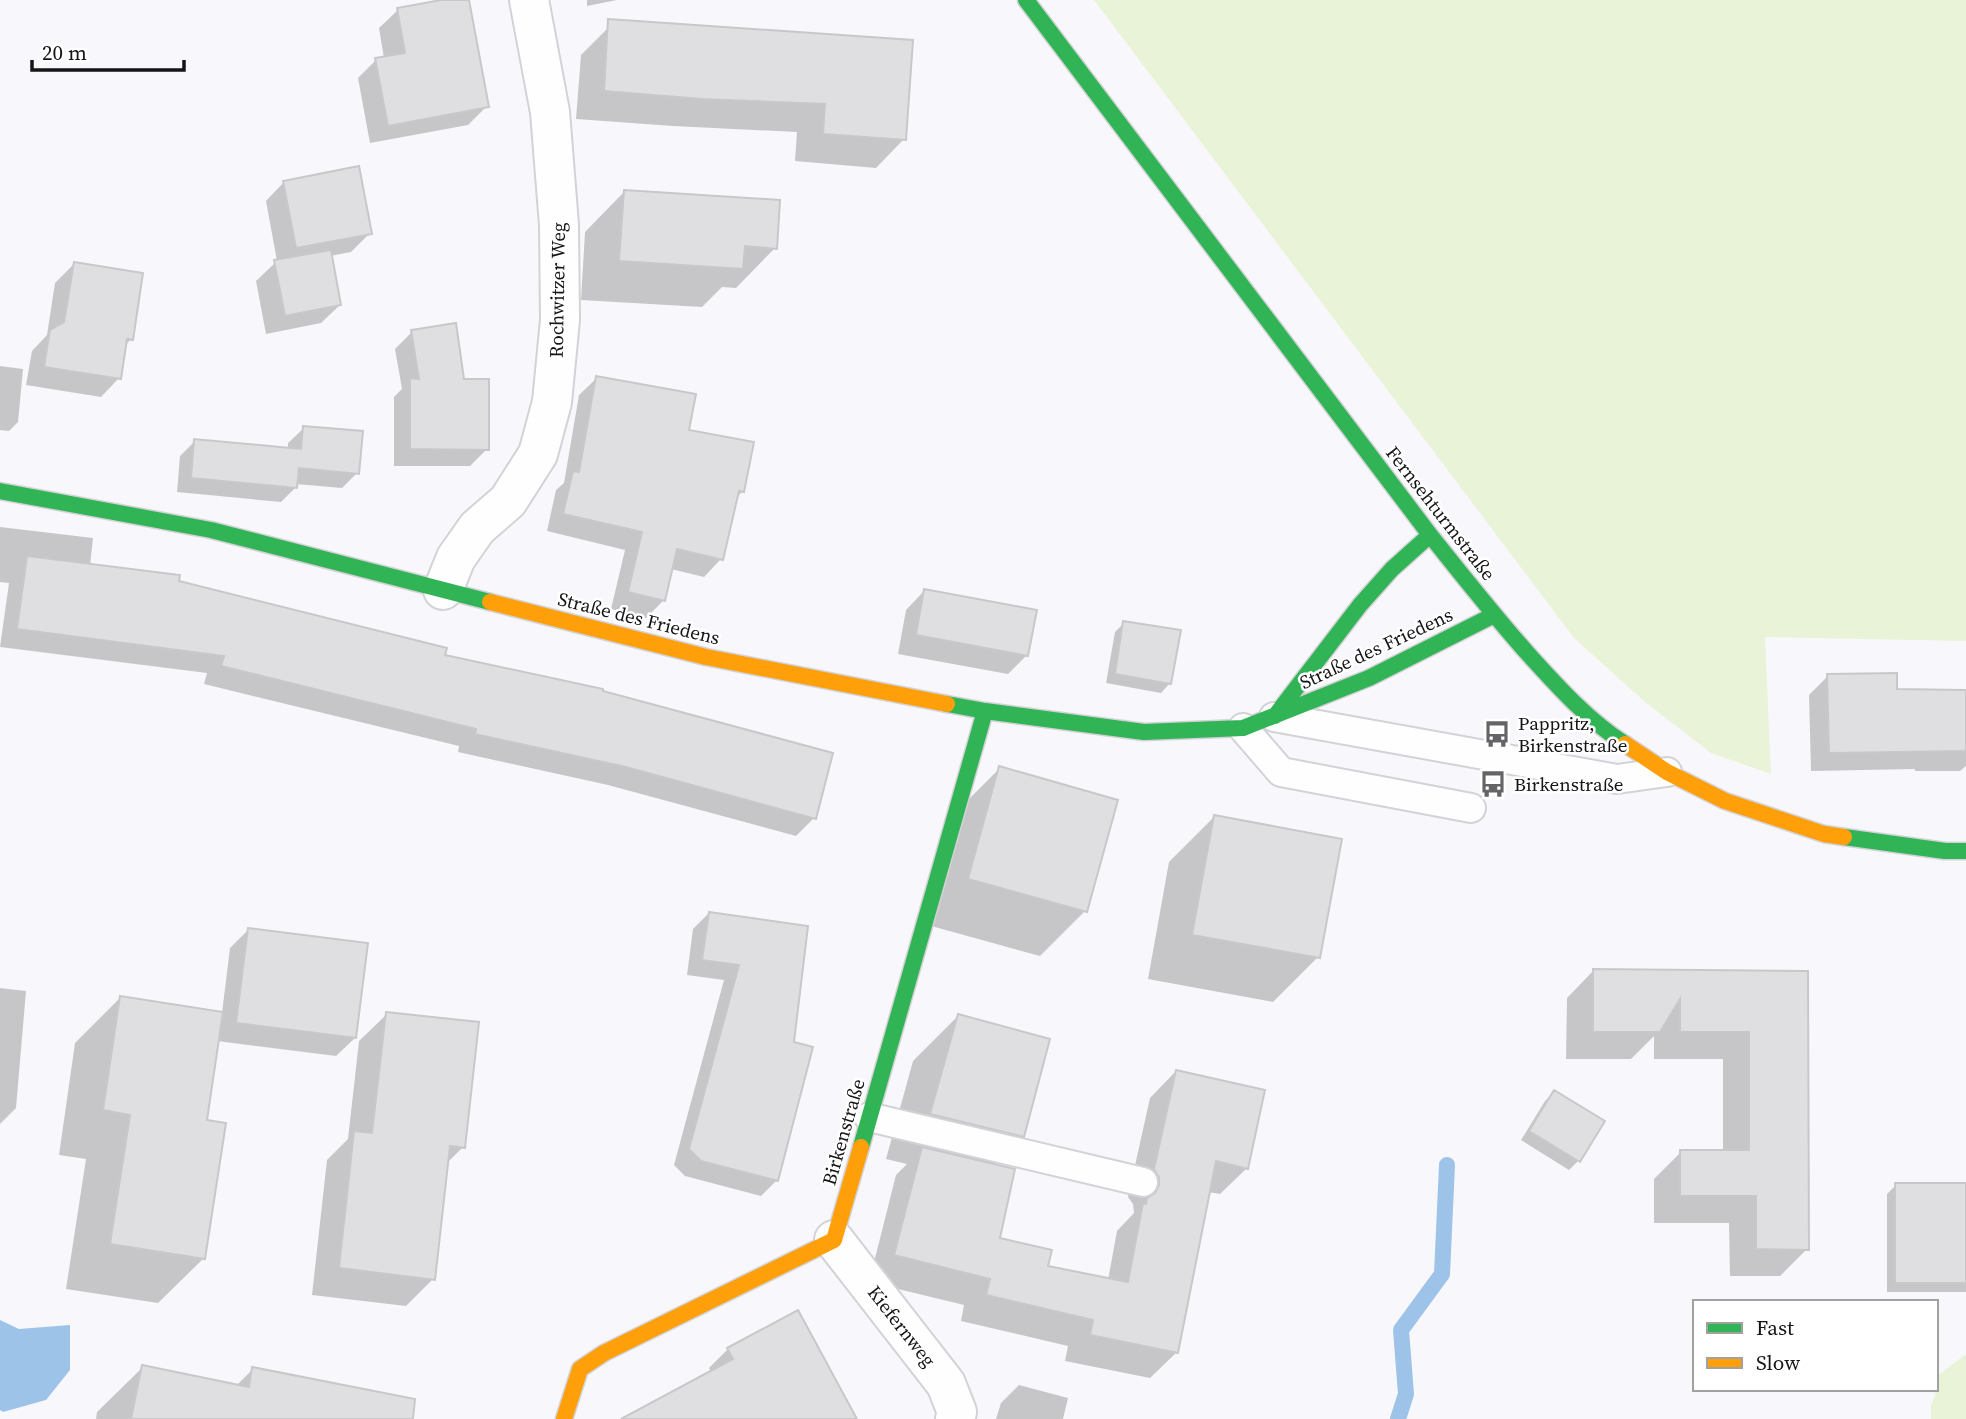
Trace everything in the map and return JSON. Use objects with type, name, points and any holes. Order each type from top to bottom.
[{"type":"street","name":"Rochwitzer Weg","points":[[443,590],[456,558],[477,528],[508,501],[538,454],[552,402],[560,320],[559,225],[550,113],[529,0]]},
{"type":"street","name":"Fernsehturmstraße","points":[[1026,0],[1430,535],[1494,615],[1557,686],[1608,733],[1667,772],[1725,801],[1824,834],[1945,851],[1966,851]]},
{"type":"street","name":"Straße des Friedens","points":[[0,491],[211,530],[706,657],[985,711],[1144,732],[1243,729],[1369,678],[1494,615]]},
{"type":"street","name":"Straße des Friedens","points":[[1274,717],[1360,605],[1392,569],[1430,535]]},
{"type":"street","name":"Birkenstraße","points":[[834,1240],[985,711]]},
{"type":"street","points":[[564,1419],[580,1369],[604,1353],[834,1240]]},
{"type":"street","name":"Kiefernweg","points":[[834,1240],[946,1384],[957,1412],[955,1419]]},
{"type":"lane","points":[[1274,717],[1617,779],[1667,772]]},
{"type":"lane","points":[[1243,729],[1281,772],[1471,808]]},
{"type":"lane","points":[[869,1117],[1143,1182]]},
{"type":"green space","points":[[1094,0],[1966,0],[1966,641],[1765,637],[1771,774],[1711,753],[1645,702],[1574,638]]},
{"type":"green space","points":[[1966,1354],[1966,1419],[1931,1419],[1931,1405],[1936,1393],[1928,1391],[1938,1391],[1938,1375]]},
{"type":"water","points":[[0,1320],[19,1329],[70,1325],[70,1370],[46,1400],[3,1412],[0,1410]]},
{"type":"building","points":[[441,0],[469,0],[489,107],[388,126],[375,58],[405,53],[397,8]]},
{"type":"building","points":[[608,19],[913,40],[906,140],[823,134],[825,104],[702,99],[604,91]]},
{"type":"building","points":[[359,166],[372,234],[296,248],[283,181]]},
{"type":"building","points":[[624,190],[780,200],[777,249],[745,246],[743,269],[619,261]]},
{"type":"building","points":[[331,250],[341,305],[285,316],[274,260]]},
{"type":"building","points":[[74,262],[143,273],[133,340],[127,339],[121,379],[44,367],[50,330],[64,322]]},
{"type":"building","points":[[456,323],[464,379],[489,379],[489,450],[410,449],[410,378],[419,379],[411,330]]},
{"type":"building","points":[[596,376],[696,394],[689,430],[754,442],[744,492],[739,491],[723,560],[677,549],[665,601],[628,592],[642,532],[563,514],[573,471],[579,472]]},
{"type":"building","points":[[303,426],[363,431],[359,474],[299,468],[297,488],[191,478],[194,439],[301,449]]},
{"type":"building","points":[[27,556],[180,575],[179,581],[447,648],[445,655],[603,689],[833,753],[816,819],[626,767],[475,734],[476,729],[221,666],[224,656],[17,629]]},
{"type":"building","points":[[924,589],[1037,610],[1028,656],[916,635]]},
{"type":"building","points":[[1123,621],[1181,630],[1171,684],[1115,674]]},
{"type":"building","points":[[1897,673],[1897,689],[1966,690],[1966,751],[1829,753],[1827,674]]},
{"type":"building","points":[[999,766],[1118,800],[1087,912],[968,879]]},
{"type":"building","points":[[1214,815],[1342,839],[1320,958],[1192,935]]},
{"type":"building","points":[[709,912],[808,926],[794,1042],[813,1047],[778,1181],[701,1161],[689,1149],[739,965],[702,960]]},
{"type":"building","points":[[248,928],[368,943],[356,1038],[236,1023]]},
{"type":"building","points":[[1593,969],[1808,971],[1809,1250],[1756,1249],[1756,1196],[1680,1196],[1680,1150],[1749,1150],[1749,1032],[1680,1032],[1680,999],[1660,1032],[1593,1032]]},
{"type":"building","points":[[120,996],[223,1012],[207,1120],[226,1123],[205,1259],[110,1244],[130,1115],[103,1110]]},
{"type":"building","points":[[386,1012],[479,1022],[465,1148],[450,1146],[435,1280],[339,1268],[354,1131],[372,1133]]},
{"type":"building","points":[[958,1014],[1050,1039],[1024,1137],[930,1114]]},
{"type":"building","points":[[1176,1070],[1265,1090],[1248,1169],[1216,1161],[1178,1353],[1090,1335],[1093,1320],[986,1295],[990,1279],[894,1255],[922,1147],[1015,1169],[1000,1238],[1052,1250],[1048,1266],[1128,1282],[1143,1203],[1146,1204],[1147,1198],[1155,1193],[1159,1185],[1159,1177],[1154,1169]]},
{"type":"building","points":[[1554,1090],[1605,1121],[1580,1162],[1529,1131]]},
{"type":"building","points":[[1895,1183],[1966,1183],[1966,1283],[1895,1283]]},
{"type":"building","points":[[798,1310],[857,1419],[621,1419],[733,1359],[727,1348]]},
{"type":"building","points":[[142,1365],[249,1387],[252,1367],[415,1399],[413,1419],[131,1419]]},
{"type":"waterway","points":[[1398,1419],[1406,1394],[1401,1330],[1442,1274],[1447,1165]]},
{"type":"traffic: fast","points":[[1026,0],[1467,581],[1563,692],[1599,725],[1625,744]]},
{"type":"traffic: fast","points":[[0,491],[211,530],[490,602]]},
{"type":"traffic: fast","points":[[1275,716],[1360,605],[1392,569],[1430,535]]},
{"type":"traffic: fast","points":[[947,704],[1144,732],[1243,728],[1369,678],[1494,615]]},
{"type":"traffic: fast","points":[[861,1147],[985,711]]},
{"type":"traffic: fast","points":[[1844,837],[1945,851],[1966,851]]},
{"type":"traffic: slow","points":[[490,602],[706,657],[947,704]]},
{"type":"traffic: slow","points":[[1625,744],[1667,772],[1725,801],[1824,834],[1844,837]]},
{"type":"traffic: slow","points":[[564,1419],[580,1369],[604,1353],[834,1240],[861,1147]]},
{"type":"place","name":"Pappritz, Birkenstraße","points":[[1497,734]]},
{"type":"place","name":"Birkenstraße","points":[[1493,784]]}]
